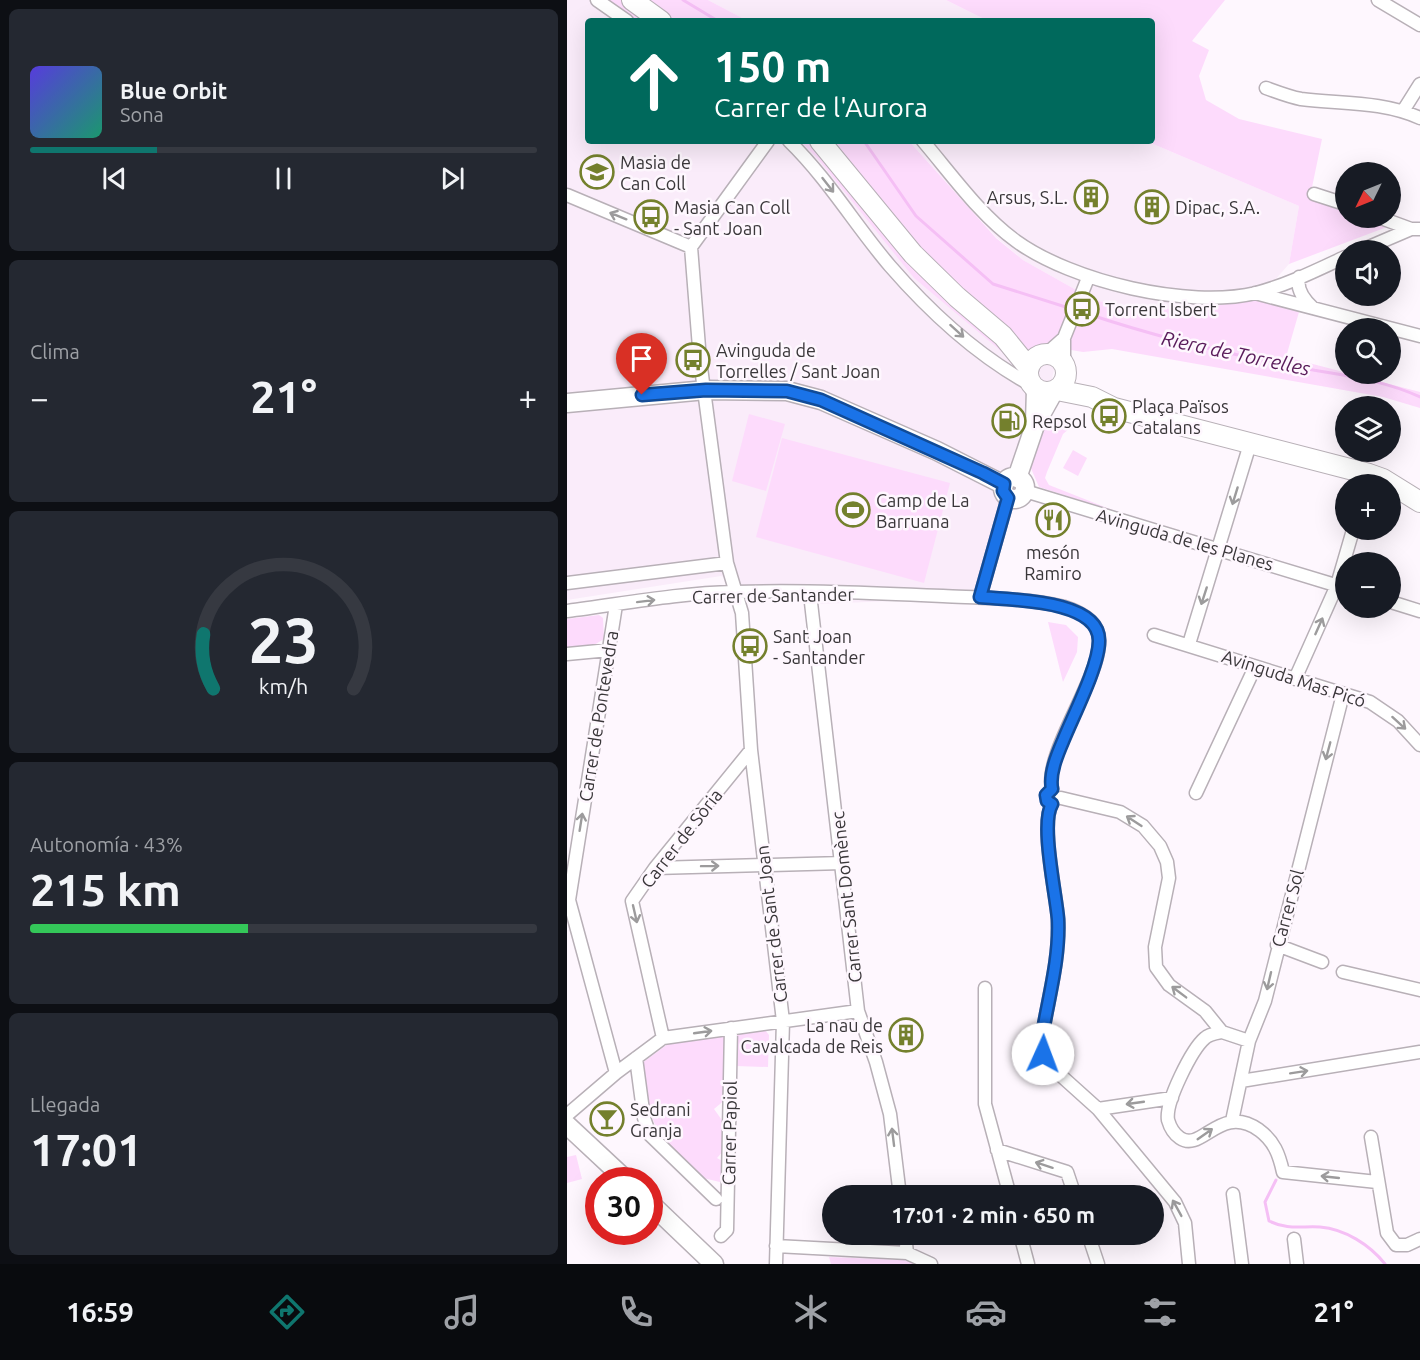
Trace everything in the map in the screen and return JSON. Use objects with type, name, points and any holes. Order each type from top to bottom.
[{"type":"main road","points":[[631,0],[657,18]]},
{"type":"main road","points":[[823,144],[891,230],[932,274],[1047,374],[1114,408],[1250,444],[1350,474]]},
{"type":"main road","points":[[1401,490],[1420,502]]},
{"type":"street","points":[[597,0],[623,18]]},
{"type":"street","points":[[1378,0],[1420,25]]},
{"type":"street","points":[[1403,111],[1420,84]]},
{"type":"street","points":[[1266,88],[1300,99],[1341,101],[1403,111],[1420,118]]},
{"type":"street","points":[[727,563],[701,360],[691,247],[766,144]]},
{"type":"street","points":[[792,144],[822,177],[889,265],[925,303],[972,344],[1047,374]]},
{"type":"street","points":[[926,144],[984,212],[1015,240],[1044,258],[1088,278],[1144,290],[1200,297],[1255,293],[1335,261]]},
{"type":"street","points":[[1314,194],[1335,201]]},
{"type":"street","points":[[567,195],[691,247]]},
{"type":"street","points":[[1401,224],[1417,229]]},
{"type":"street","points":[[1388,240],[1417,229]]},
{"type":"street","points":[[1299,277],[1298,283],[1303,298],[1316,311]]},
{"type":"street","points":[[980,597],[1035,425],[1047,374],[1088,278]]},
{"type":"street","points":[[1255,293],[1316,311],[1420,336]]},
{"type":"street","points":[[1047,374],[1064,338]]},
{"type":"street","points":[[567,403],[706,390],[787,391],[821,400],[937,451],[1013,488]]},
{"type":"street","points":[[1189,644],[1250,444]]},
{"type":"street","name":"Avinguda de les Planes","points":[[1013,488],[1335,584]]},
{"type":"street","name":"Carrer de Santander","points":[[567,583],[727,563]]},
{"type":"street","name":"Carrer de Sant Joan","points":[[727,563],[743,623],[751,750],[783,1021],[775,1258]]},
{"type":"street","name":"Carrer de Santander","points":[[567,611],[735,592],[980,597],[1066,608],[1087,617],[1097,630],[1099,642],[1094,664],[1051,778],[1055,797],[1048,813],[1058,919],[1057,953],[1041,1043],[1048,1064],[1098,1109],[1175,1202],[1185,1223],[1189,1264]]},
{"type":"street","name":"Carrer Sant Domènec","points":[[810,594],[843,863],[858,1011],[876,1062],[890,1114],[899,1185]]},
{"type":"street","points":[[1295,679],[1335,598]]},
{"type":"street","name":"Carrer de Pontevedra","points":[[616,605],[568,901],[616,1073]]},
{"type":"street","points":[[1401,605],[1420,611]]},
{"type":"street","name":"Avinguda Mas Picó","points":[[1154,635],[1370,702],[1398,721],[1420,745]]},
{"type":"street","points":[[567,654],[609,650]]},
{"type":"street","points":[[1196,793],[1255,667]]},
{"type":"street","name":"Carrer Sol","points":[[1232,1121],[1249,1041],[1265,1000],[1277,945],[1343,694]]},
{"type":"street","name":"Carrer de Sòria","points":[[663,1038],[632,901],[655,868],[751,750]]},
{"type":"street","points":[[1055,797],[1120,812],[1143,826],[1160,846],[1167,862],[1169,878],[1155,946],[1156,967],[1169,985],[1205,1011],[1222,1032]]},
{"type":"street","points":[[655,868],[843,863]]},
{"type":"street","points":[[1277,945],[1322,962]]},
{"type":"street","points":[[1343,972],[1420,990]]},
{"type":"street","points":[[985,988],[985,1104],[1006,1185]]},
{"type":"street","points":[[567,1115],[616,1073],[663,1038],[858,1011]]},
{"type":"street","name":"Carrer Papiol","points":[[721,1236],[727,1230],[731,1028]]},
{"type":"street","points":[[1249,1041],[1222,1032],[1206,1036],[1193,1052],[1172,1098],[1168,1119],[1173,1132],[1183,1140],[1192,1141],[1201,1138],[1214,1127],[1232,1121],[1249,1124],[1267,1137],[1279,1154],[1283,1172],[1377,1182]]},
{"type":"street","points":[[1241,1081],[1420,1052]]},
{"type":"street","name":"Carrer Papiol","points":[[636,1059],[644,1118],[650,1135],[716,1199]]},
{"type":"street","points":[[1098,1109],[1172,1098]]},
{"type":"street","points":[[567,1125],[612,1167]]},
{"type":"street","points":[[1371,1137],[1387,1233],[1396,1245],[1407,1245],[1420,1239]]},
{"type":"street","points":[[997,1150],[1067,1172],[1071,1185]]},
{"type":"street","points":[[1233,1194],[1242,1264]]},
{"type":"street","points":[[663,1216],[709,1261]]},
{"type":"street","points":[[1294,1239],[1297,1264]]},
{"type":"street","points":[[906,1245],[907,1253]]},
{"type":"street","points":[[1023,1245],[1028,1264]]},
{"type":"street","points":[[1092,1245],[1098,1264]]},
{"type":"street","points":[[775,1258],[907,1253],[931,1264]]},
{"type":"shaded area","points":[[567,0],[599,0],[626,18],[585,18],[585,144],[803,144],[1026,353],[1041,345],[1058,350],[1048,399],[1016,487],[1004,510],[985,597],[820,604],[745,586],[721,576],[567,600]]},
{"type":"shaded area","points":[[599,0],[708,0],[742,18],[626,18]]},
{"type":"shaded area","points":[[708,0],[946,0],[982,18],[742,18]]},
{"type":"shaded area","points":[[946,0],[1225,0],[1192,41],[1209,50],[1199,76],[1206,100],[1239,119],[1322,139],[1310,197],[1335,207],[1335,228],[1384,228],[1353,240],[1335,240],[1335,247],[1289,264],[1299,206],[1153,144],[1155,144],[1155,18],[982,18]]},
{"type":"shaded area","points":[[803,144],[912,144],[996,238],[1023,260],[1094,300],[1128,307],[1189,310],[1258,299],[1299,312],[1286,357],[1335,370],[1335,384],[1389,384],[1420,392],[1420,408],[1401,402],[1401,396],[1377,396],[1112,349],[1083,352],[1041,345],[1026,353],[1019,366],[914,278],[818,159]]},
{"type":"shaded area","points":[[912,144],[1153,144],[1299,206],[1289,264],[1258,299],[1189,310],[1128,307],[1094,300],[1023,260],[996,237]]},
{"type":"shaded area","points":[[749,414],[785,424],[766,491],[732,481]]},
{"type":"shaded area","points":[[1046,418],[1082,429],[1070,428],[1063,434],[1045,478],[1049,485],[1120,513],[1039,487],[1030,466]]},
{"type":"shaded area","name":"Camp de La Barruana","points":[[782,438],[950,483],[924,583],[756,537]]},
{"type":"shaded area","points":[[1073,450],[1087,458],[1078,476],[1063,468]]},
{"type":"shaded area","points":[[599,615],[603,618],[604,639],[594,645],[567,647],[567,619]]},
{"type":"shaded area","points":[[1048,622],[1066,625],[1078,637],[1077,652],[1063,682]]},
{"type":"shaded area","points":[[765,1030],[769,1035],[768,1067],[736,1066],[726,1099],[714,1109],[724,1123],[725,1149],[717,1158],[724,1162],[724,1183],[699,1177],[672,1149],[656,1127],[651,1115],[642,1063],[668,1044]]},
{"type":"shaded area","points":[[576,1155],[582,1179],[567,1183],[567,1157]]},
{"type":"shaded area","points":[[829,1257],[904,1260],[916,1264],[831,1264]]},
{"type":"waterway","name":"Riera de Torrelles","points":[[683,0],[713,18]]},
{"type":"waterway","name":"Riera de Torrelles","points":[[866,144],[916,216],[993,284],[1072,309]]},
{"type":"waterway","name":"Riera de Torrelles","points":[[1088,314],[1189,343],[1266,361],[1373,381],[1420,397]]},
{"type":"waterway","points":[[1276,1180],[1265,1202],[1269,1221],[1288,1227],[1320,1227],[1339,1231],[1364,1244],[1385,1264]]},
{"type":"place","name":"Masia de Can Coll","points":[[597,172]]},
{"type":"place","name":"Arsus, S.L.","points":[[1091,197]]},
{"type":"place","name":"Dipac, S.A.","points":[[1152,207]]},
{"type":"place","name":"Masia Can Coll - Sant Joan","points":[[651,217]]},
{"type":"place","name":"Torrent Isbert","points":[[1082,309]]},
{"type":"place","name":"Avinguda de Torrelles / Sant Joan","points":[[693,360]]},
{"type":"place","name":"Plaça Països Catalans","points":[[1109,416]]},
{"type":"place","name":"Repsol","points":[[1009,421]]},
{"type":"place","name":"Camp de La Barruana","points":[[853,510]]},
{"type":"place","name":"mesón Ramiro","points":[[1053,520]]},
{"type":"place","name":"Sant Joan - Santander","points":[[750,646]]},
{"type":"place","name":"La nau de Cavalcada de Reis","points":[[906,1035]]},
{"type":"place","name":"Sedrani Granja","points":[[607,1119]]},
{"type":"route","points":[[642,395],[706,390],[787,391],[821,400],[983,473],[1004,484],[1003,491],[1008,498],[980,597],[1066,608],[1087,617],[1097,630],[1099,642],[1094,664],[1059,752],[1051,778],[1052,789],[1046,795],[1047,801],[1052,804],[1048,813],[1049,837],[1058,919],[1057,953],[1041,1043],[1043,1054]]}]
